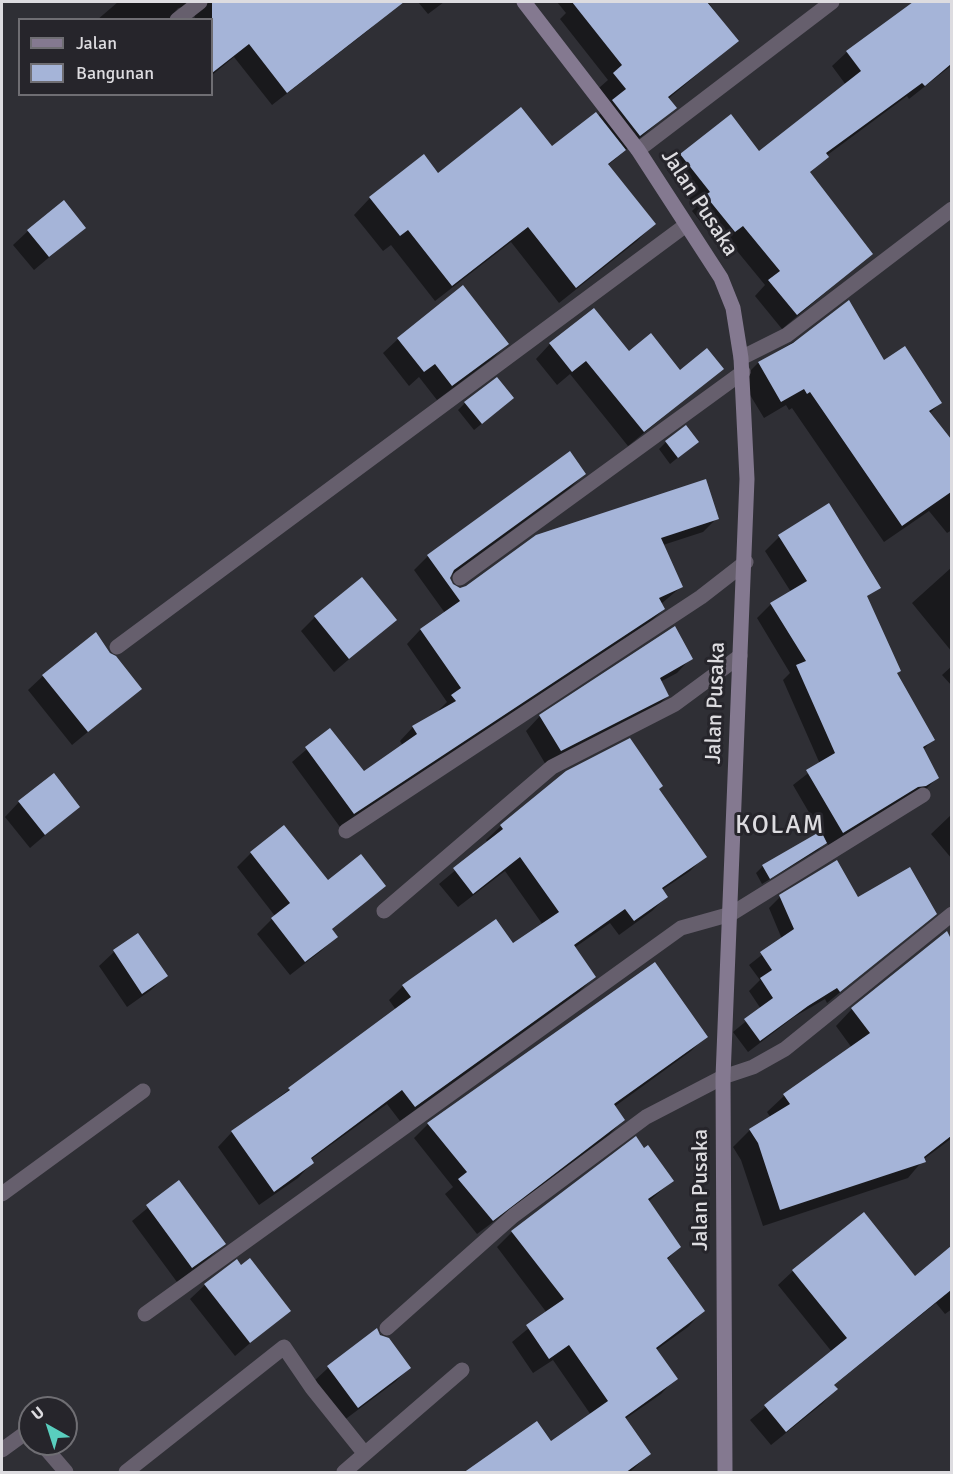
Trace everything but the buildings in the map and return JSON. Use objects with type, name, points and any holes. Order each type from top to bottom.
[{"type":"street","points":[[180,18],[200,2]]},
{"type":"street","name":"Jalan Pusaka","points":[[524,2],[638,150],[721,278],[732,308],[742,365],[747,479],[746,562],[740,656],[723,1077],[725,1473]]},
{"type":"street","points":[[638,150],[832,2]]},
{"type":"street","points":[[460,578],[742,365],[788,335],[951,209]]},
{"type":"street","points":[[117,647],[686,225]]},
{"type":"street","points":[[346,831],[701,597],[746,562]]},
{"type":"street","points":[[384,911],[552,767],[675,704],[740,656]]},
{"type":"street","points":[[145,1314],[681,928],[731,914],[923,795]]},
{"type":"street","points":[[387,1328],[523,1209],[646,1117],[723,1077],[753,1067],[785,1049],[951,914]]},
{"type":"street","points":[[2,1194],[143,1092]]},
{"type":"street","points":[[126,1473],[284,1347],[312,1388],[365,1455]]},
{"type":"street","points":[[344,1473],[462,1370]]},
{"type":"street","points":[[2,1450],[18,1438]]},
{"type":"street","points":[[52,1456],[66,1473]]},
{"type":"district","name":"KOLAM","points":[[780,826]]}]
